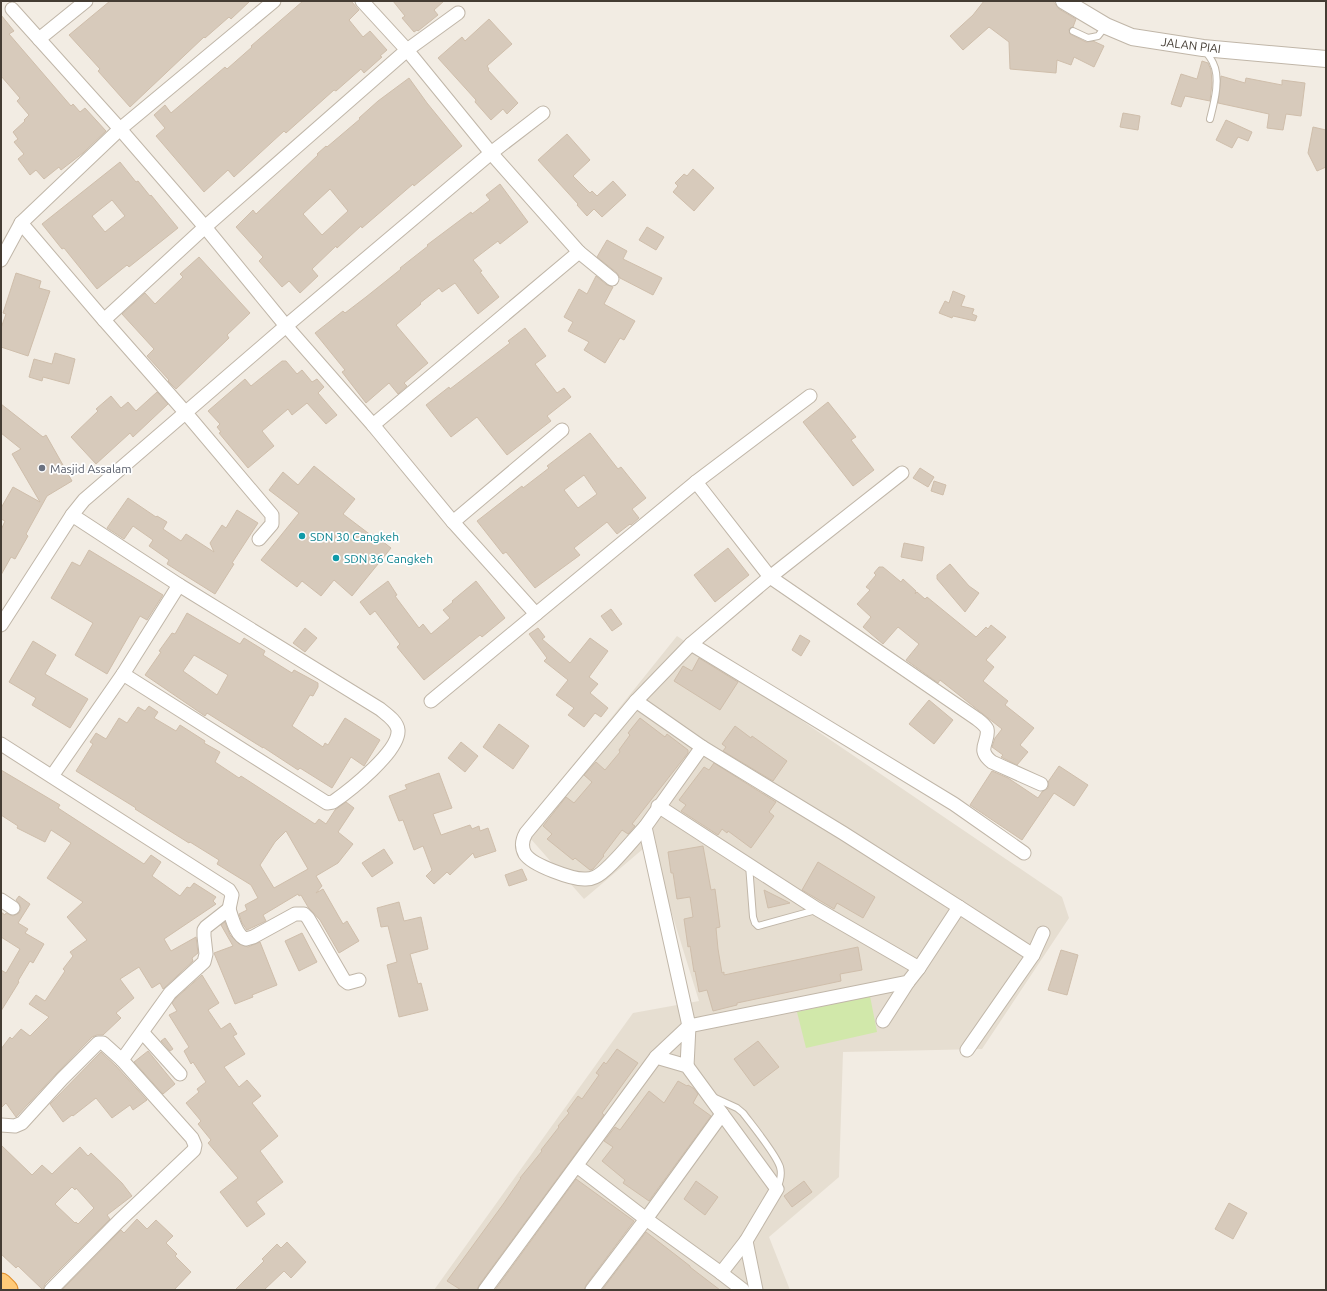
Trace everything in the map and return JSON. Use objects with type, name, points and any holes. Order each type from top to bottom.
[{"type":"highway","points":[[1,1284],[7,1290]]},
{"type":"street","points":[[39,39],[86,1]]},
{"type":"street","points":[[1,260],[21,223],[120,129],[274,1]]},
{"type":"street","points":[[362,1],[407,50],[492,153],[579,252],[612,279]]},
{"type":"street","name":"JALAN PIAI","points":[[1064,1],[1106,26],[1132,37],[1204,48],[1326,59]]},
{"type":"street","points":[[12,9],[120,129],[205,227],[286,326],[373,426],[453,522],[536,614]]},
{"type":"street","points":[[104,320],[205,227],[407,50],[458,13]]},
{"type":"street","points":[[1,626],[72,515],[84,500],[286,326],[492,153],[543,113]]},
{"type":"street","points":[[21,223],[272,515],[272,524],[259,538]]},
{"type":"street","points":[[373,426],[579,252]]},
{"type":"street","points":[[431,702],[696,482],[810,396]]},
{"type":"street","points":[[453,522],[562,430]]},
{"type":"street","points":[[702,747],[658,806],[645,827],[603,873],[587,879],[550,870],[529,858],[524,853],[522,840],[526,833],[636,701],[691,644],[770,577],[902,473]]},
{"type":"street","points":[[696,482],[770,577],[977,719],[987,729],[984,748],[987,758],[992,762],[1041,784]]},
{"type":"street","points":[[72,515],[179,585],[380,709],[395,722],[398,730],[396,740],[369,774],[333,802],[326,803],[123,674]]},
{"type":"street","points":[[52,776],[123,674],[179,585]]},
{"type":"street","points":[[691,644],[954,804],[1024,853]]},
{"type":"street","points":[[636,701],[702,747],[843,833],[1033,954]]},
{"type":"street","points":[[1,744],[229,890],[232,895],[229,909],[241,937],[246,939],[253,937],[296,914],[304,914],[308,918],[344,980],[348,983],[359,980]]},
{"type":"street","points":[[658,806],[817,909],[919,968]]},
{"type":"street","points":[[645,827],[689,1026],[687,1066]]},
{"type":"street","points":[[1,900],[13,908]]},
{"type":"street","points":[[883,1021],[959,908]]},
{"type":"street","points":[[122,1060],[170,993],[204,962],[206,954],[204,930],[229,909]]},
{"type":"street","points":[[967,1050],[1033,954],[1043,933]]},
{"type":"street","points":[[485,1290],[656,1057],[689,1026],[908,982]]},
{"type":"street","points":[[143,1032],[180,1074]]},
{"type":"street","points":[[1,1125],[15,1126],[22,1123],[62,1079],[98,1043],[103,1043],[122,1060],[195,1143],[196,1147],[194,1150],[119,1221],[51,1290]]},
{"type":"street","points":[[656,1057],[687,1066],[777,1189],[746,1241],[721,1273]]},
{"type":"street","points":[[592,1290],[646,1219],[722,1114]]},
{"type":"street","points":[[577,1166],[743,1290]]},
{"type":"street","points":[[746,1241],[756,1290]]},
{"type":"lane","points":[[1073,31],[1088,38],[1098,36],[1106,26]]},
{"type":"lane","points":[[1204,48],[1213,62],[1215,70],[1216,90],[1210,119]]},
{"type":"lane","points":[[749,865],[753,917],[758,926],[817,909]]},
{"type":"lane","points":[[710,1096],[737,1108],[743,1113],[780,1166],[780,1181],[777,1189]]},
{"type":"shaded area","points":[[677,636],[1062,897],[1069,918],[982,1049],[843,1052],[839,1177],[769,1237],[790,1290],[434,1290],[633,1013],[699,1001],[650,843],[584,899],[522,829]]},
{"type":"green space","points":[[870,996],[877,1032],[806,1048],[797,1012]]},
{"type":"building","points":[[110,1],[250,1],[231,19],[229,17],[205,38],[204,37],[130,107],[98,71],[100,69],[69,35]]},
{"type":"building","points":[[303,1],[351,1],[359,10],[349,20],[363,37],[370,31],[387,50],[380,56],[382,57],[364,73],[361,69],[336,91],[334,90],[286,133],[284,131],[234,177],[228,170],[204,192],[156,136],[165,128],[154,115],[165,105],[171,113],[225,67],[227,69]]},
{"type":"building","points":[[393,1],[444,1],[434,10],[438,15],[418,31],[417,30],[414,32],[402,18],[405,16]]},
{"type":"building","points":[[984,1],[1053,1],[1059,9],[1076,19],[1073,27],[1069,29],[1070,34],[1086,42],[1093,41],[1104,46],[1094,67],[1074,57],[1071,65],[1057,60],[1056,73],[1010,69],[1009,42],[989,27],[963,50],[950,36],[973,15]]},
{"type":"building","points":[[1,15],[14,31],[9,34],[71,106],[73,104],[80,112],[85,108],[106,131],[83,153],[61,170],[59,167],[44,179],[36,170],[30,175],[18,159],[24,154],[14,142],[18,139],[13,132],[29,115],[17,101],[20,98],[1,76]]},
{"type":"building","points":[[489,19],[512,44],[487,66],[489,69],[488,70],[518,103],[507,114],[503,109],[491,120],[475,102],[476,100],[438,58],[462,37],[465,41]]},
{"type":"building","points":[[1202,61],[1208,63],[1211,70],[1212,83],[1210,101],[1185,96],[1181,107],[1171,104],[1181,74],[1197,79]]},
{"type":"building","points":[[1221,76],[1245,83],[1246,78],[1282,85],[1282,80],[1305,83],[1301,116],[1286,114],[1283,130],[1267,128],[1269,114],[1218,103]]},
{"type":"building","points":[[409,78],[462,146],[414,186],[413,184],[362,228],[361,226],[337,248],[336,246],[312,269],[318,276],[300,293],[289,281],[282,287],[259,261],[263,257],[236,227],[253,210],[256,214],[318,155],[317,154],[360,119],[359,118],[378,101]],"holes":[[[330,189],[348,211],[322,235],[303,214]]]},
{"type":"building","points":[[1123,113],[1140,116],[1138,130],[1120,127]]},
{"type":"building","points":[[1226,120],[1252,132],[1248,141],[1238,137],[1232,148],[1216,140]]},
{"type":"building","points":[[1313,127],[1326,130],[1326,167],[1317,171],[1308,153]]},
{"type":"building","points":[[567,134],[590,160],[573,176],[590,193],[592,191],[597,196],[613,181],[626,195],[602,217],[594,209],[587,216],[538,160]]},
{"type":"building","points":[[120,162],[136,182],[138,181],[150,196],[151,195],[178,228],[129,267],[127,265],[97,289],[64,248],[62,249],[42,224]],"holes":[[[112,200],[125,216],[105,232],[92,216]]]},
{"type":"building","points":[[693,169],[714,188],[694,211],[673,192],[678,186],[675,183],[684,174],[687,176]]},
{"type":"building","points":[[500,184],[528,222],[500,244],[498,241],[473,260],[499,297],[478,314],[455,283],[442,292],[439,288],[420,303],[421,304],[396,325],[428,363],[404,383],[407,386],[398,394],[389,383],[366,403],[342,372],[345,370],[315,333],[343,311],[345,313],[366,297],[428,246],[427,245],[471,212],[472,214],[490,200],[486,195]]},
{"type":"building","points":[[647,227],[664,237],[656,250],[639,240]]},
{"type":"building","points":[[607,240],[627,251],[623,259],[662,278],[653,295],[620,278],[617,273],[597,257]]},
{"type":"building","points":[[199,257],[250,313],[227,335],[229,338],[176,389],[147,356],[154,349],[122,314],[145,293],[155,304],[183,277],[180,274]]},
{"type":"building","points":[[16,273],[41,281],[39,288],[50,291],[28,356],[1,347],[1,328],[6,314],[3,313]]},
{"type":"building","points":[[596,276],[607,285],[613,287],[604,304],[635,321],[624,340],[620,338],[605,363],[584,350],[589,342],[568,331],[573,322],[564,317],[579,289],[587,294]]},
{"type":"building","points":[[953,291],[965,296],[961,306],[974,309],[972,314],[977,316],[975,321],[953,316],[952,318],[939,313],[945,301],[949,303]]},
{"type":"building","points":[[525,328],[546,356],[535,364],[557,393],[564,388],[571,397],[547,416],[551,421],[507,455],[477,417],[451,437],[426,405],[449,387],[450,389],[510,343],[508,341]]},
{"type":"building","points":[[55,353],[75,359],[69,384],[43,377],[42,381],[29,377],[34,359],[52,364]]},
{"type":"building","points":[[282,361],[286,361],[297,374],[302,370],[312,382],[317,379],[324,387],[318,393],[337,415],[326,424],[307,403],[292,415],[288,409],[262,431],[274,446],[248,468],[219,433],[221,432],[217,427],[220,424],[208,411],[245,379],[251,386]]},
{"type":"building","points":[[157,392],[168,404],[133,437],[130,433],[96,464],[71,437],[98,411],[96,409],[111,396],[121,408],[128,402],[136,411]]},
{"type":"building","points":[[828,402],[856,437],[851,440],[874,470],[853,486],[803,422]]},
{"type":"building","points":[[1,404],[43,437],[46,435],[72,481],[47,496],[26,534],[28,536],[15,559],[11,557],[1,575],[1,530],[5,521],[1,519],[1,508],[13,487],[40,502],[12,454],[21,449],[1,433]]},
{"type":"building","points":[[590,433],[618,469],[621,467],[646,498],[632,509],[639,518],[631,525],[630,524],[617,534],[607,522],[574,548],[580,555],[535,588],[506,552],[503,554],[477,521],[522,486],[523,488],[549,468],[547,466]],"holes":[[[584,475],[597,494],[578,508],[564,490]]]},
{"type":"building","points":[[314,466],[355,499],[343,514],[391,548],[352,596],[334,580],[321,596],[302,581],[297,587],[261,560],[299,513],[269,490],[283,472],[298,485]]},
{"type":"building","points":[[920,468],[934,477],[928,487],[913,478]]},
{"type":"building","points":[[934,481],[946,485],[943,495],[931,491]]},
{"type":"building","points":[[128,498],[156,517],[157,516],[167,522],[163,529],[181,541],[186,534],[214,552],[210,543],[222,525],[226,528],[237,510],[258,523],[232,563],[234,564],[215,594],[167,564],[169,560],[149,546],[153,540],[133,526],[124,539],[107,528]]},
{"type":"building","points":[[904,543],[924,547],[922,561],[901,557]]},
{"type":"building","points":[[728,548],[749,575],[715,602],[694,575]]},
{"type":"building","points":[[89,550],[163,595],[147,620],[140,616],[107,674],[75,655],[93,623],[51,598],[72,562],[80,566]]},
{"type":"building","points":[[950,564],[969,586],[979,593],[965,612],[937,579],[937,575]]},
{"type":"building","points":[[879,567],[883,567],[901,582],[903,579],[916,591],[915,594],[917,592],[925,599],[927,597],[976,637],[986,627],[988,629],[991,625],[1006,637],[986,660],[994,667],[983,681],[1008,701],[1005,705],[1034,728],[1020,745],[1028,752],[1017,765],[1001,757],[1003,755],[992,747],[995,738],[1002,729],[940,680],[938,683],[906,660],[919,644],[898,627],[883,644],[863,627],[871,617],[857,604],[870,590],[866,587],[876,575],[874,573]]},
{"type":"building","points":[[388,581],[397,595],[395,596],[419,628],[423,624],[431,634],[450,618],[443,610],[476,581],[505,618],[482,637],[480,635],[424,680],[397,647],[400,644],[375,611],[370,615],[360,602]]},
{"type":"building","points":[[611,609],[622,624],[612,631],[601,616]]},
{"type":"building","points":[[187,613],[240,644],[244,638],[265,651],[263,655],[292,673],[294,670],[318,683],[318,687],[313,696],[310,695],[292,726],[323,747],[325,743],[328,745],[345,718],[380,740],[364,766],[351,757],[332,788],[300,768],[298,770],[207,713],[205,716],[145,675],[161,652],[159,651],[172,633],[175,634]],"holes":[[[194,655],[228,675],[217,695],[183,671]]]},
{"type":"building","points":[[305,628],[317,638],[305,652],[293,643]]},
{"type":"building","points":[[538,628],[545,637],[542,639],[570,663],[590,638],[608,651],[589,677],[598,684],[590,693],[608,708],[601,717],[595,713],[584,727],[568,715],[574,708],[556,695],[568,680],[544,661],[547,658],[529,634]]},
{"type":"building","points":[[800,635],[810,641],[801,656],[792,650]]},
{"type":"building","points":[[33,641],[56,655],[45,674],[88,699],[70,728],[32,705],[36,698],[9,682]]},
{"type":"building","points":[[699,658],[738,682],[720,710],[674,681],[683,666],[692,671]]},
{"type":"building","points":[[929,700],[953,720],[934,744],[909,724]]},
{"type":"building","points":[[149,706],[158,712],[154,718],[176,731],[180,725],[205,741],[204,743],[220,752],[215,762],[239,778],[241,776],[315,824],[319,819],[326,824],[335,810],[346,802],[354,808],[338,832],[353,844],[338,863],[316,876],[322,886],[316,893],[323,889],[343,924],[347,921],[359,941],[339,953],[320,920],[308,907],[301,895],[299,896],[298,894],[263,915],[266,921],[247,930],[242,923],[239,914],[247,910],[245,905],[258,898],[251,885],[217,864],[219,860],[190,842],[189,843],[76,771],[93,744],[90,742],[96,733],[106,739],[119,718],[127,723],[138,707],[145,711]],"holes":[[[286,831],[308,869],[274,888],[260,865],[275,842]]]},
{"type":"building","points":[[640,718],[665,737],[667,734],[688,750],[688,753],[632,824],[635,826],[628,834],[622,830],[603,855],[604,856],[593,869],[590,870],[575,858],[573,860],[547,839],[552,834],[543,826],[566,797],[574,803],[592,782],[584,775],[596,762],[605,770],[620,752],[619,750],[630,735],[628,733]]},
{"type":"building","points":[[499,724],[529,746],[513,769],[483,747]]},
{"type":"building","points":[[735,726],[787,761],[773,781],[723,751],[726,747],[722,744]]},
{"type":"building","points":[[461,742],[478,756],[465,772],[448,758]]},
{"type":"building","points":[[714,763],[776,802],[769,812],[774,816],[751,848],[728,831],[727,833],[722,829],[718,835],[681,811],[686,805],[679,800],[704,767],[709,770]]},
{"type":"building","points":[[1059,766],[1088,785],[1074,806],[1054,793],[1022,840],[970,805],[992,771],[1008,778],[1038,798],[1042,792],[1048,788],[1048,782]]},
{"type":"building","points":[[1,770],[60,805],[58,808],[144,864],[151,855],[161,862],[152,876],[180,896],[187,887],[190,888],[194,883],[216,897],[213,901],[216,904],[164,939],[171,951],[196,937],[198,953],[192,958],[193,961],[163,989],[160,983],[152,988],[139,967],[120,979],[134,998],[116,1013],[121,1018],[103,1035],[92,1037],[16,1117],[6,1103],[1,1108],[1,1049],[10,1037],[12,1039],[21,1029],[30,1036],[49,1017],[29,1004],[36,995],[45,1001],[65,971],[63,969],[73,956],[70,952],[87,940],[67,917],[83,902],[47,878],[71,843],[51,830],[45,842],[17,828],[18,826],[1,815]]},
{"type":"building","points":[[439,773],[452,808],[433,814],[441,835],[470,825],[472,829],[479,826],[480,831],[488,828],[496,851],[475,858],[473,853],[450,875],[447,872],[434,884],[426,876],[432,870],[423,846],[414,850],[403,820],[399,821],[389,796],[407,789],[405,785]]},
{"type":"building","points":[[703,846],[711,890],[715,889],[720,927],[716,928],[718,949],[722,973],[724,972],[724,975],[858,947],[862,970],[840,974],[841,981],[737,1003],[737,1005],[713,1011],[707,990],[699,992],[690,946],[688,947],[684,919],[693,917],[690,897],[677,899],[668,852]]},
{"type":"building","points":[[384,849],[393,863],[372,877],[362,863]]},
{"type":"building","points":[[818,862],[875,897],[863,918],[837,903],[834,909],[802,890]]},
{"type":"building","points":[[522,869],[527,880],[509,886],[505,875]]},
{"type":"building","points":[[764,890],[790,903],[768,908]]},
{"type":"building","points":[[19,896],[30,904],[18,923],[28,929],[25,933],[44,944],[33,963],[30,961],[1,1011],[1,970],[6,973],[20,949],[1,937],[1,912],[5,915],[6,913],[13,916],[19,913],[21,909],[16,900]]},
{"type":"building","points":[[399,902],[404,921],[421,917],[428,949],[410,954],[418,984],[421,983],[428,1010],[399,1017],[387,965],[397,962],[388,926],[381,927],[377,908]]},
{"type":"building","points":[[225,922],[230,935],[239,944],[248,947],[260,942],[277,985],[235,1004],[214,953],[233,946],[221,925]]},
{"type":"building","points":[[302,933],[317,962],[299,971],[285,941]]},
{"type":"building","points":[[1061,950],[1078,955],[1067,995],[1048,990]]},
{"type":"building","points":[[202,975],[219,1003],[208,1010],[221,1029],[230,1023],[237,1034],[233,1036],[245,1054],[224,1067],[239,1087],[247,1080],[261,1096],[252,1103],[278,1136],[260,1151],[283,1182],[256,1202],[265,1214],[247,1227],[220,1192],[238,1178],[208,1143],[211,1140],[198,1124],[201,1121],[186,1103],[199,1092],[197,1089],[206,1082],[193,1062],[191,1064],[184,1051],[189,1047],[169,1015],[177,1011],[172,1003],[176,998]]},
{"type":"building","points":[[165,1038],[173,1049],[170,1051],[161,1041]]},
{"type":"building","points":[[758,1041],[779,1067],[754,1086],[734,1059]]},
{"type":"building","points":[[617,1049],[638,1063],[602,1113],[604,1115],[479,1285],[477,1290],[461,1290],[447,1281],[504,1203],[520,1178],[542,1151],[541,1150],[559,1127],[558,1126],[569,1113],[567,1111],[578,1096],[582,1099],[599,1075],[596,1073],[604,1062],[606,1064]]},
{"type":"building","points":[[148,1051],[175,1084],[163,1094],[134,1062]]},
{"type":"building","points":[[101,1052],[147,1100],[133,1110],[130,1105],[112,1118],[96,1098],[63,1122],[50,1104]]},
{"type":"building","points":[[678,1081],[693,1088],[698,1094],[693,1103],[711,1116],[649,1201],[623,1183],[625,1180],[602,1161],[613,1147],[604,1141],[615,1127],[620,1130],[649,1091],[664,1103]]},
{"type":"building","points":[[1,1145],[32,1175],[42,1165],[52,1174],[80,1147],[88,1156],[91,1153],[122,1183],[132,1196],[107,1215],[110,1219],[45,1284],[43,1290],[18,1266],[16,1268],[1,1254]],"holes":[[[72,1187],[75,1190],[76,1188],[94,1208],[78,1224],[76,1222],[75,1223],[55,1204]]]},
{"type":"building","points":[[576,1179],[634,1221],[586,1285],[584,1290],[495,1290]]},
{"type":"building","points":[[696,1181],[718,1197],[705,1215],[684,1199]]},
{"type":"building","points":[[804,1181],[812,1192],[792,1207],[784,1196]]},
{"type":"building","points":[[1229,1203],[1247,1213],[1233,1239],[1215,1229]]},
{"type":"building","points":[[137,1219],[147,1229],[156,1220],[173,1236],[166,1243],[177,1254],[175,1256],[191,1272],[174,1290],[62,1290],[121,1230],[124,1233]]},
{"type":"building","points":[[646,1232],[690,1267],[720,1290],[602,1290]]},
{"type":"building","points":[[287,1242],[306,1262],[291,1278],[284,1271],[264,1290],[235,1290],[264,1261],[262,1259],[277,1244],[281,1248]]},
{"type":"place","name":"Masjid Assalam","points":[[42,468]]},
{"type":"place","name":"SDN 30 Cangkeh","points":[[302,536]]},
{"type":"place","name":"SDN 36 Cangkeh","points":[[336,558]]}]
